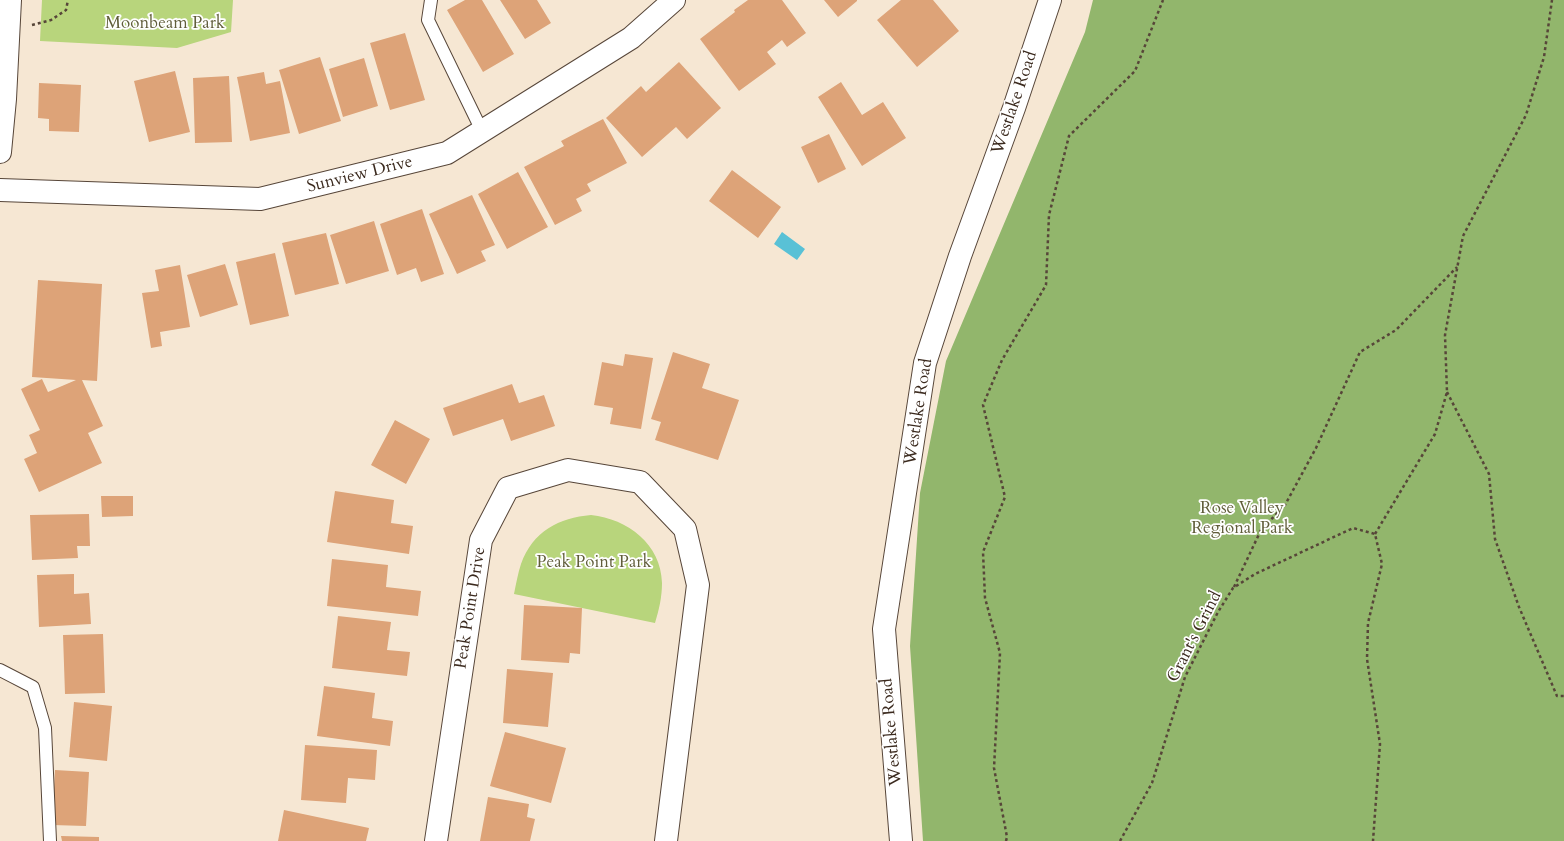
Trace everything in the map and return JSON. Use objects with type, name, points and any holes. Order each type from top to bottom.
[{"type":"street","points":[[0,152],[10,0]]},
{"type":"street","name":"Sunview Drive","points":[[0,190],[260,200],[446,154],[631,38],[674,0]]},
{"type":"street","name":"Westlake Road","points":[[902,841],[884,629],[925,363],[960,256],[1014,108],[1050,0]]},
{"type":"street","name":"Peak Point Drive","points":[[436,841],[481,540],[508,488],[568,470],[640,482],[685,529],[698,585],[666,841]]},
{"type":"lane","points":[[431,0],[428,20],[482,131]]},
{"type":"lane","points":[[0,670],[33,687],[43,721],[45,728],[50,841]]},
{"type":"path","points":[[8,30],[51,20],[66,10],[68,0]]},
{"type":"path","points":[[1006,841],[1007,837],[994,768],[1000,653],[985,598],[983,552],[1005,497],[983,405],[1002,360],[1046,285],[1048,215],[1069,136],[1135,72],[1162,0]]},
{"type":"path","points":[[1373,841],[1380,744],[1367,659],[1368,623],[1382,564],[1375,534],[1435,434],[1447,392],[1446,335],[1463,236],[1526,115],[1544,57],[1552,0]]},
{"type":"path","points":[[1233,588],[1261,530],[1285,505],[1316,448],[1360,352],[1396,330],[1458,267]]},
{"type":"path","points":[[1447,392],[1489,474],[1495,539],[1519,607],[1557,696],[1564,696]]},
{"type":"path","name":"Grant's Grind","points":[[1120,841],[1152,783],[1185,677],[1218,612],[1233,588],[1255,574],[1353,528],[1375,534]]},
{"type":"green space","name":"Moonbeam Park","points":[[42,0],[233,0],[231,32],[177,48],[40,41]]},
{"type":"green space","name":"Rose Valley Regional Park","points":[[1093,0],[1564,0],[1564,841],[923,841],[910,646],[920,493],[946,361],[1085,32]]},
{"type":"green space","name":"Peak Point Park","points":[[591,515],[605,517],[629,528],[649,545],[656,556],[662,583],[660,603],[655,623],[514,594],[521,564],[532,543],[548,528],[558,523],[568,519]]},
{"type":"water","points":[[782,232],[805,249],[797,260],[774,244]]},
{"type":"building","points":[[465,0],[482,0],[514,54],[483,72],[447,10]]},
{"type":"building","points":[[500,0],[537,0],[551,23],[525,39]]},
{"type":"building","points":[[748,0],[782,0],[806,33],[787,47],[782,40],[767,52],[776,64],[739,91],[700,39]]},
{"type":"building","points":[[824,0],[857,0],[857,1],[838,17]]},
{"type":"building","points":[[901,0],[933,0],[959,31],[917,67],[877,20]]},
{"type":"building","points":[[405,33],[425,100],[390,110],[370,43]]},
{"type":"building","points":[[320,57],[341,121],[299,134],[279,70]]},
{"type":"building","points":[[364,58],[378,106],[343,117],[329,69]]},
{"type":"building","points":[[679,62],[721,108],[687,139],[676,127],[642,157],[606,118],[641,86],[646,92]]},
{"type":"building","points":[[175,71],[190,132],[149,142],[134,81]]},
{"type":"building","points":[[264,72],[266,84],[280,81],[290,133],[250,141],[237,77]]},
{"type":"building","points":[[229,76],[232,142],[195,143],[193,78]]},
{"type":"building","points":[[841,82],[862,115],[883,102],[906,138],[862,166],[818,97]]},
{"type":"building","points":[[39,83],[81,85],[79,132],[49,131],[49,119],[38,118]]},
{"type":"building","points":[[603,119],[627,163],[587,184],[591,191],[576,199],[582,211],[555,225],[524,167],[564,146],[561,141]]},
{"type":"building","points":[[829,134],[846,169],[818,183],[801,147]]},
{"type":"building","points":[[732,170],[781,207],[758,238],[709,201]]},
{"type":"building","points":[[518,172],[548,227],[507,249],[478,194]]},
{"type":"building","points":[[472,195],[495,245],[481,251],[486,261],[457,274],[429,214]]},
{"type":"building","points":[[422,209],[444,274],[421,282],[416,268],[397,275],[380,224]]},
{"type":"building","points":[[374,221],[389,271],[346,284],[330,235]]},
{"type":"building","points":[[326,233],[339,284],[295,295],[282,243]]},
{"type":"building","points":[[275,253],[289,316],[250,325],[236,262]]},
{"type":"building","points":[[225,264],[238,305],[200,317],[187,275]]},
{"type":"building","points":[[180,265],[190,327],[160,332],[162,346],[151,348],[142,293],[159,291],[155,270]]},
{"type":"building","points":[[38,280],[102,284],[97,381],[82,380],[103,426],[88,433],[102,463],[39,492],[24,459],[37,453],[29,435],[40,430],[21,389],[42,379],[48,392],[76,380],[32,377]]},
{"type":"building","points":[[673,352],[710,364],[702,388],[739,400],[718,460],[655,440],[661,422],[651,419]]},
{"type":"building","points":[[625,354],[653,358],[641,429],[610,424],[613,408],[594,405],[602,362],[623,366]]},
{"type":"building","points":[[512,384],[519,403],[544,395],[555,426],[511,441],[503,419],[453,436],[443,408]]},
{"type":"building","points":[[395,420],[430,439],[406,484],[371,465]]},
{"type":"building","points":[[335,491],[394,500],[391,523],[413,526],[409,554],[327,542]]},
{"type":"building","points":[[101,496],[133,496],[133,516],[102,517]]},
{"type":"building","points":[[89,514],[90,546],[77,546],[78,558],[32,560],[30,515]]},
{"type":"building","points":[[332,559],[388,565],[386,587],[421,591],[418,616],[327,606]]},
{"type":"building","points":[[74,574],[74,594],[89,593],[91,624],[39,627],[37,575]]},
{"type":"building","points":[[524,605],[582,608],[580,654],[570,653],[569,663],[521,660]]},
{"type":"building","points":[[338,616],[391,622],[387,650],[410,652],[407,676],[332,668]]},
{"type":"building","points":[[103,634],[105,693],[65,694],[63,635]]},
{"type":"building","points":[[507,669],[553,673],[548,727],[503,723]]},
{"type":"building","points":[[324,686],[375,693],[372,718],[393,721],[390,746],[317,736]]},
{"type":"building","points":[[74,702],[112,706],[107,761],[69,757]]},
{"type":"building","points":[[505,732],[566,748],[551,803],[490,786]]},
{"type":"building","points":[[305,745],[377,750],[375,780],[348,778],[346,803],[301,800]]},
{"type":"building","points":[[55,770],[89,772],[86,826],[52,825]]},
{"type":"building","points":[[488,797],[529,804],[527,817],[535,819],[530,841],[480,841]]},
{"type":"building","points":[[284,810],[369,828],[366,841],[278,841]]},
{"type":"building","points":[[61,836],[99,837],[99,841],[62,841]]}]
